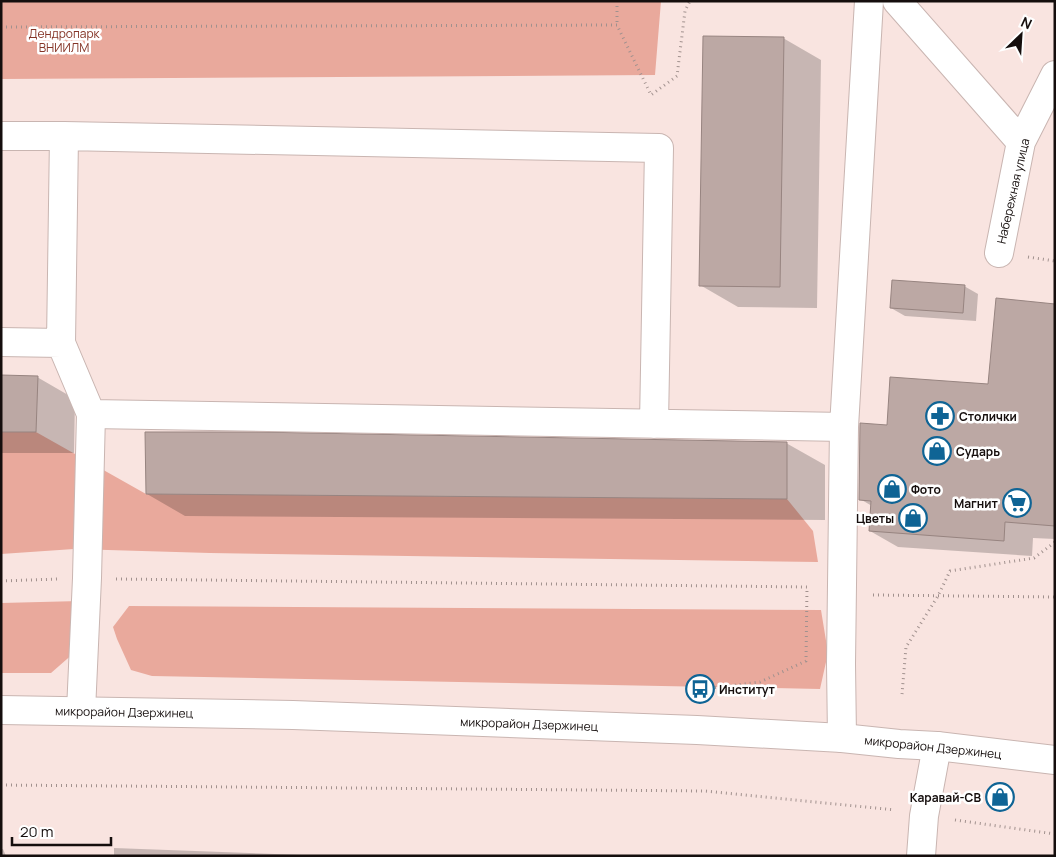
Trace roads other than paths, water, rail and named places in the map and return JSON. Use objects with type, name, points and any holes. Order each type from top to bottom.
[{"type":"street","points":[[842,738],[844,427],[869,1]]},
{"type":"street","points":[[897,1],[1021,142]]},
{"type":"street","name":"Набережная улица","points":[[999,253],[1021,142],[1055,75]]},
{"type":"street","points":[[1,136],[659,148],[654,424]]},
{"type":"street","points":[[64,136],[61,343],[91,414],[81,711]]},
{"type":"street","points":[[1,342],[61,343]]},
{"type":"street","points":[[91,414],[844,427]]},
{"type":"street","name":"микрорайон Дзержинец","points":[[1,710],[293,715],[697,730],[842,738],[937,746],[1055,760]]},
{"type":"street","points":[[920,856],[924,816],[937,746]]},
{"type":"place","name":"Столички","points":[[940,416]]},
{"type":"place","name":"Сударь","points":[[937,451]]},
{"type":"place","name":"Фото","points":[[892,489]]},
{"type":"place","name":"Магнит","points":[[1017,503]]},
{"type":"place","name":"Цветы","points":[[913,518]]},
{"type":"place","name":"Институт","points":[[700,689]]},
{"type":"place","name":"Каравай-СВ","points":[[1000,797]]},
{"type":"park label","name":"Дендропарк ВНИИЛМ","points":[[64,40]]}]
